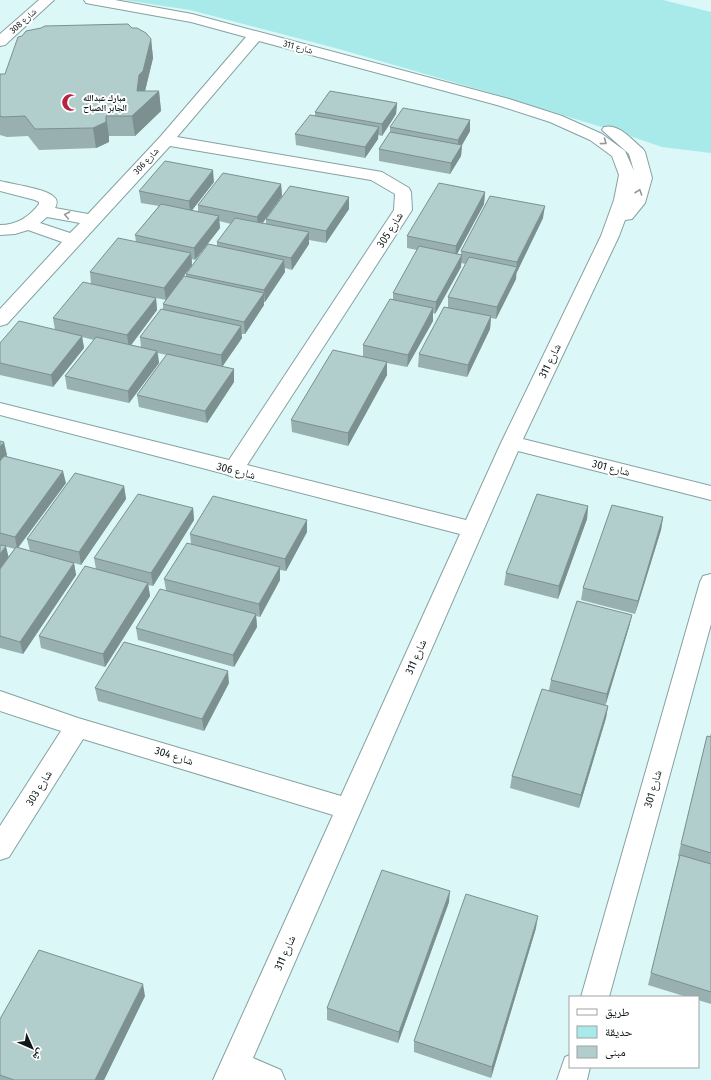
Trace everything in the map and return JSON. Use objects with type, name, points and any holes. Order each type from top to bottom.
[{"type":"street","name":"شارع 308","points":[[0,42],[47,0]]},
{"type":"street","name":"شارع 311","points":[[91,0],[192,18],[503,102],[556,120],[596,137],[619,154],[627,175],[623,200],[610,236],[511,443],[231,1073]]},
{"type":"street","name":"شارع 306","points":[[0,320],[166,140],[256,35]]},
{"type":"street","name":"شارع 305","points":[[166,140],[376,176],[403,192],[403,210],[233,470]]},
{"type":"street","points":[[0,186],[41,196],[48,200],[48,205],[29,225],[17,230],[0,230]]},
{"type":"street","points":[[43,211],[92,220]]},
{"type":"street","points":[[29,225],[74,240]]},
{"type":"street","name":"شارع 306","points":[[0,409],[233,470],[472,530]]},
{"type":"street","name":"شارع 301","points":[[511,443],[711,493]]},
{"type":"street","name":"شارع 301","points":[[595,996],[711,582]]},
{"type":"street","name":"شارع 304","points":[[0,701],[78,727],[349,808]]},
{"type":"street","name":"شارع 303","points":[[0,849],[78,727]]},
{"type":"street","points":[[572,1080],[575,1068]]},
{"type":"street","points":[[231,1073],[270,1080]]},
{"type":"green space","points":[[124,0],[663,0],[711,12],[711,153],[662,147],[501,96],[339,49],[190,10]]},
{"type":"building","name":"مبارك عبدالله الجابر الصباح","points":[[128,24],[132,28],[137,28],[146,33],[151,39],[143,71],[139,75],[137,91],[159,91],[132,116],[106,116],[106,122],[93,128],[35,129],[25,116],[0,116],[0,74],[5,74],[18,37],[22,36],[26,31],[45,26]]},
{"type":"building","points":[[330,91],[397,103],[382,124],[315,112]]},
{"type":"building","points":[[403,108],[470,120],[458,140],[390,127]]},
{"type":"building","points":[[310,115],[379,127],[365,147],[295,134]]},
{"type":"building","points":[[390,132],[462,145],[451,163],[379,149]]},
{"type":"building","points":[[165,161],[213,170],[189,201],[139,191]]},
{"type":"building","points":[[223,173],[281,184],[257,217],[198,205]]},
{"type":"building","points":[[439,183],[485,192],[456,246],[407,236]]},
{"type":"building","points":[[290,186],[349,197],[326,231],[266,219]]},
{"type":"building","points":[[490,196],[545,206],[517,262],[461,251]]},
{"type":"building","points":[[161,204],[219,216],[194,248],[135,235]]},
{"type":"building","points":[[235,218],[309,232],[291,258],[217,242]]},
{"type":"building","points":[[118,238],[191,253],[164,288],[90,272]]},
{"type":"building","points":[[208,244],[284,260],[264,290],[186,274]]},
{"type":"building","points":[[419,246],[462,255],[436,302],[393,293]]},
{"type":"building","points":[[469,257],[517,267],[497,307],[448,297]]},
{"type":"building","points":[[184,276],[264,293],[244,322],[163,304]]},
{"type":"building","points":[[83,282],[156,298],[127,335],[53,318]]},
{"type":"building","points":[[390,299],[433,308],[408,355],[363,345]]},
{"type":"building","points":[[444,307],[491,316],[468,365],[419,354]]},
{"type":"building","points":[[161,309],[241,326],[221,355],[140,337]]},
{"type":"building","points":[[19,321],[82,336],[51,375],[0,363],[0,343]]},
{"type":"building","points":[[96,337],[157,351],[128,391],[65,376]]},
{"type":"building","points":[[333,350],[387,362],[348,433],[291,420]]},
{"type":"building","points":[[167,354],[234,369],[205,411],[137,395]]},
{"type":"building","points":[[0,441],[4,442],[0,447]]},
{"type":"building","points":[[4,456],[63,471],[15,537],[0,533],[0,461]]},
{"type":"building","points":[[75,473],[124,486],[79,552],[27,539]]},
{"type":"building","points":[[138,494],[193,508],[151,573],[94,558]]},
{"type":"building","points":[[537,494],[588,506],[559,586],[506,573]]},
{"type":"building","points":[[213,496],[307,520],[285,559],[190,534]]},
{"type":"building","points":[[612,505],[663,517],[638,601],[583,588]]},
{"type":"building","points":[[187,543],[280,567],[259,604],[164,579]]},
{"type":"building","points":[[0,545],[6,546],[0,554]]},
{"type":"building","points":[[16,547],[74,563],[20,642],[0,636],[0,569]]},
{"type":"building","points":[[85,566],[148,583],[103,654],[39,636]]},
{"type":"building","points":[[160,589],[256,614],[233,655],[136,628]]},
{"type":"building","points":[[577,601],[632,615],[607,694],[551,680]]},
{"type":"building","points":[[124,642],[228,671],[202,719],[95,688]]},
{"type":"building","points":[[542,689],[608,706],[581,795],[512,776]]},
{"type":"building","points":[[707,736],[711,737],[711,853],[681,844]]},
{"type":"building","points":[[680,855],[711,864],[711,992],[651,973]]},
{"type":"building","points":[[382,870],[450,891],[399,1032],[327,1008]]},
{"type":"building","points":[[466,894],[538,916],[492,1067],[414,1041]]},
{"type":"building","points":[[39,950],[143,984],[95,1080],[14,1080],[0,1075],[0,1019]]},
{"type":"place","name":"مبارك عبدالله الجابر الصباح","points":[[70,103]]}]
